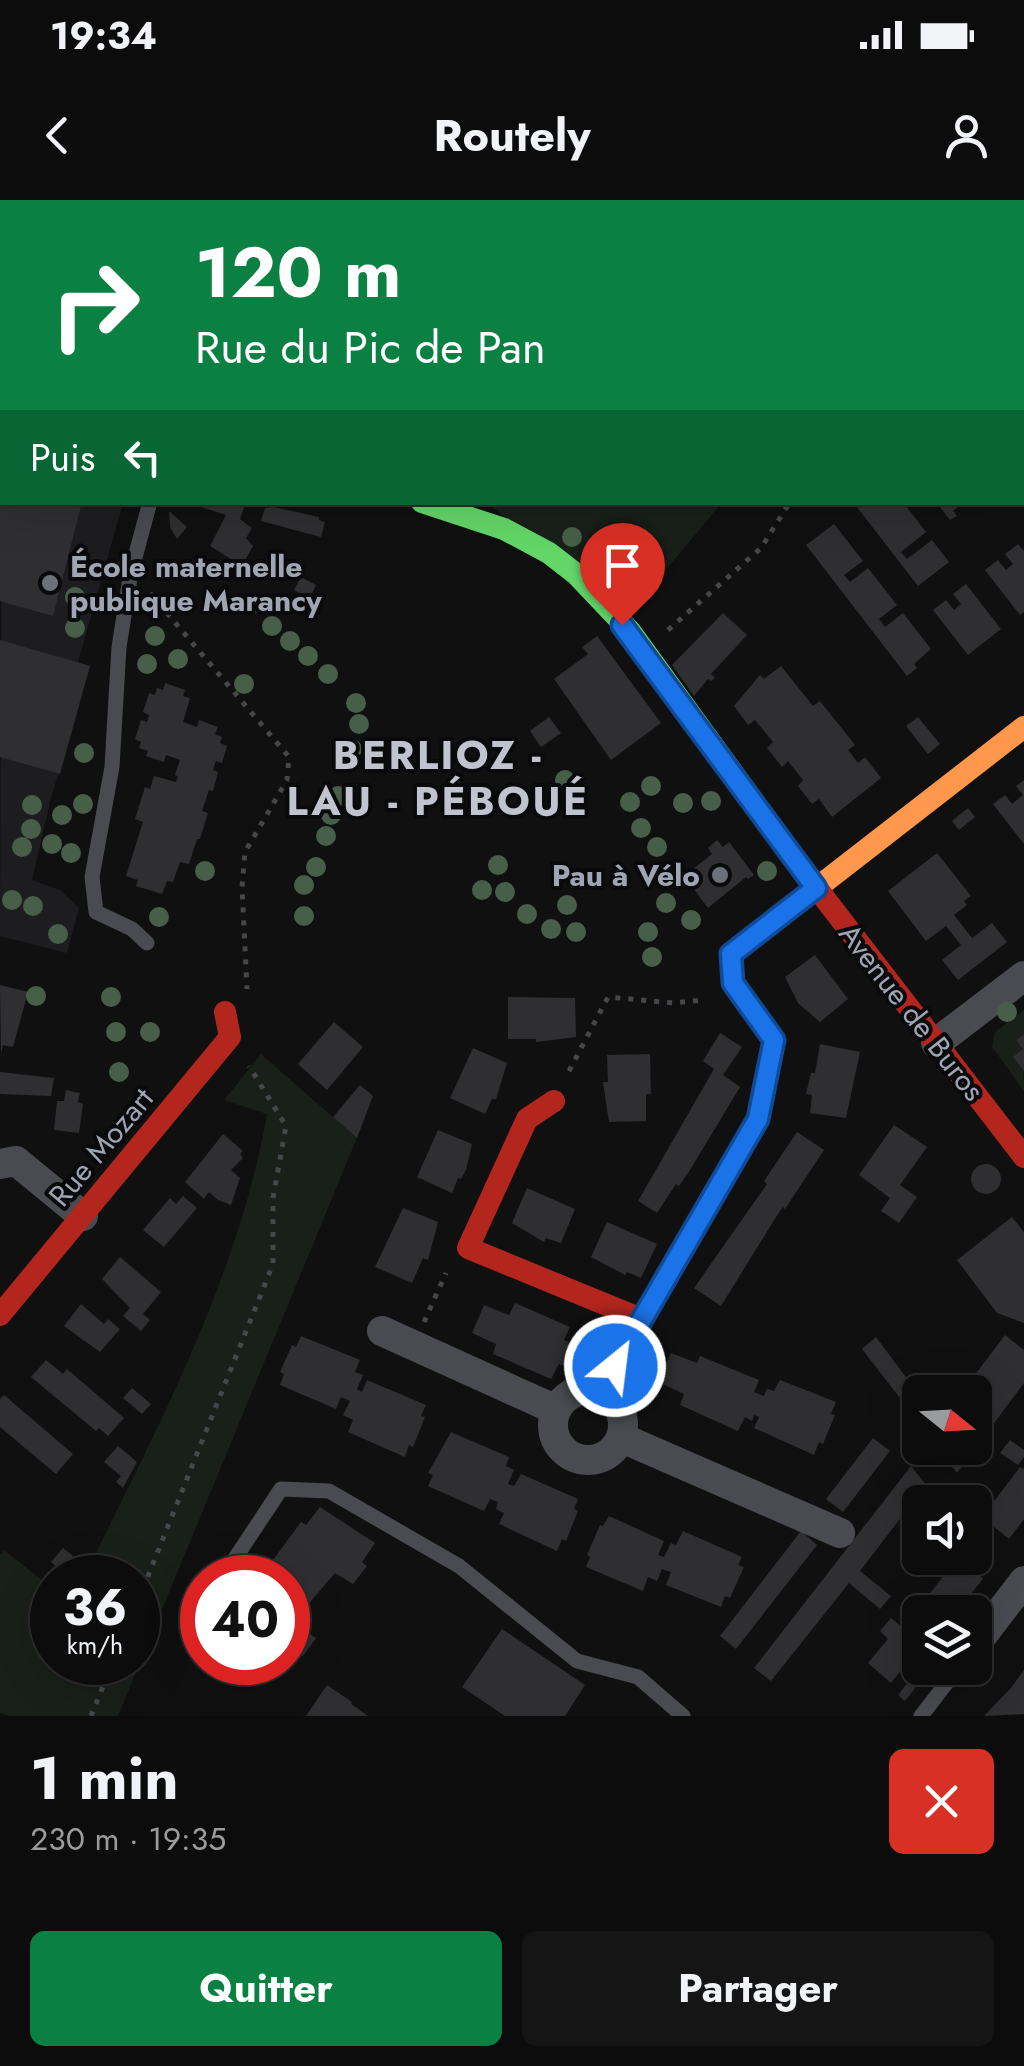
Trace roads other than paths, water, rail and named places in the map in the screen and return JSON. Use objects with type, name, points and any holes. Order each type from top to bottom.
[{"type":"street","name":"Avenue de Buros","points":[[435,505],[465,512],[549,552],[593,590],[644,652],[816,888],[1024,1157]]},
{"type":"street","points":[[602,1390],[758,1119],[774,1040],[733,983],[731,954],[1024,727]]},
{"type":"street","points":[[936,1042],[1024,976]]},
{"type":"street","name":"Rue Mozart","points":[[0,1315],[230,1037],[225,1012]]},
{"type":"street","points":[[554,1101],[527,1119],[468,1248],[642,1319]]},
{"type":"street","points":[[0,1164],[16,1161],[83,1216]]},
{"type":"street","points":[[382,1331],[554,1409]]},
{"type":"street","points":[[575,1390],[602,1390],[622,1410],[622,1438],[602,1459],[574,1459],[554,1438],[554,1409],[575,1390]]},
{"type":"street","points":[[622,1438],[840,1533]]},
{"type":"street","points":[[992,1623],[1024,1581]]},
{"type":"lane","points":[[148,943],[132,928],[96,912],[92,876],[112,767],[119,647],[149,505]]},
{"type":"lane","points":[[237,1555],[281,1488],[329,1491],[459,1566],[577,1661],[638,1677],[683,1716]]},
{"type":"lane","points":[[922,1716],[945,1685]]},
{"type":"place","name":"École maternelle publique Marancy","points":[[50,583]]},
{"type":"place","name":"Pau à Vélo","points":[[720,875]]},
{"type":"district","name":"BERLIOZ - LAU - PÉBOUÉ","points":[[438,778]]}]
